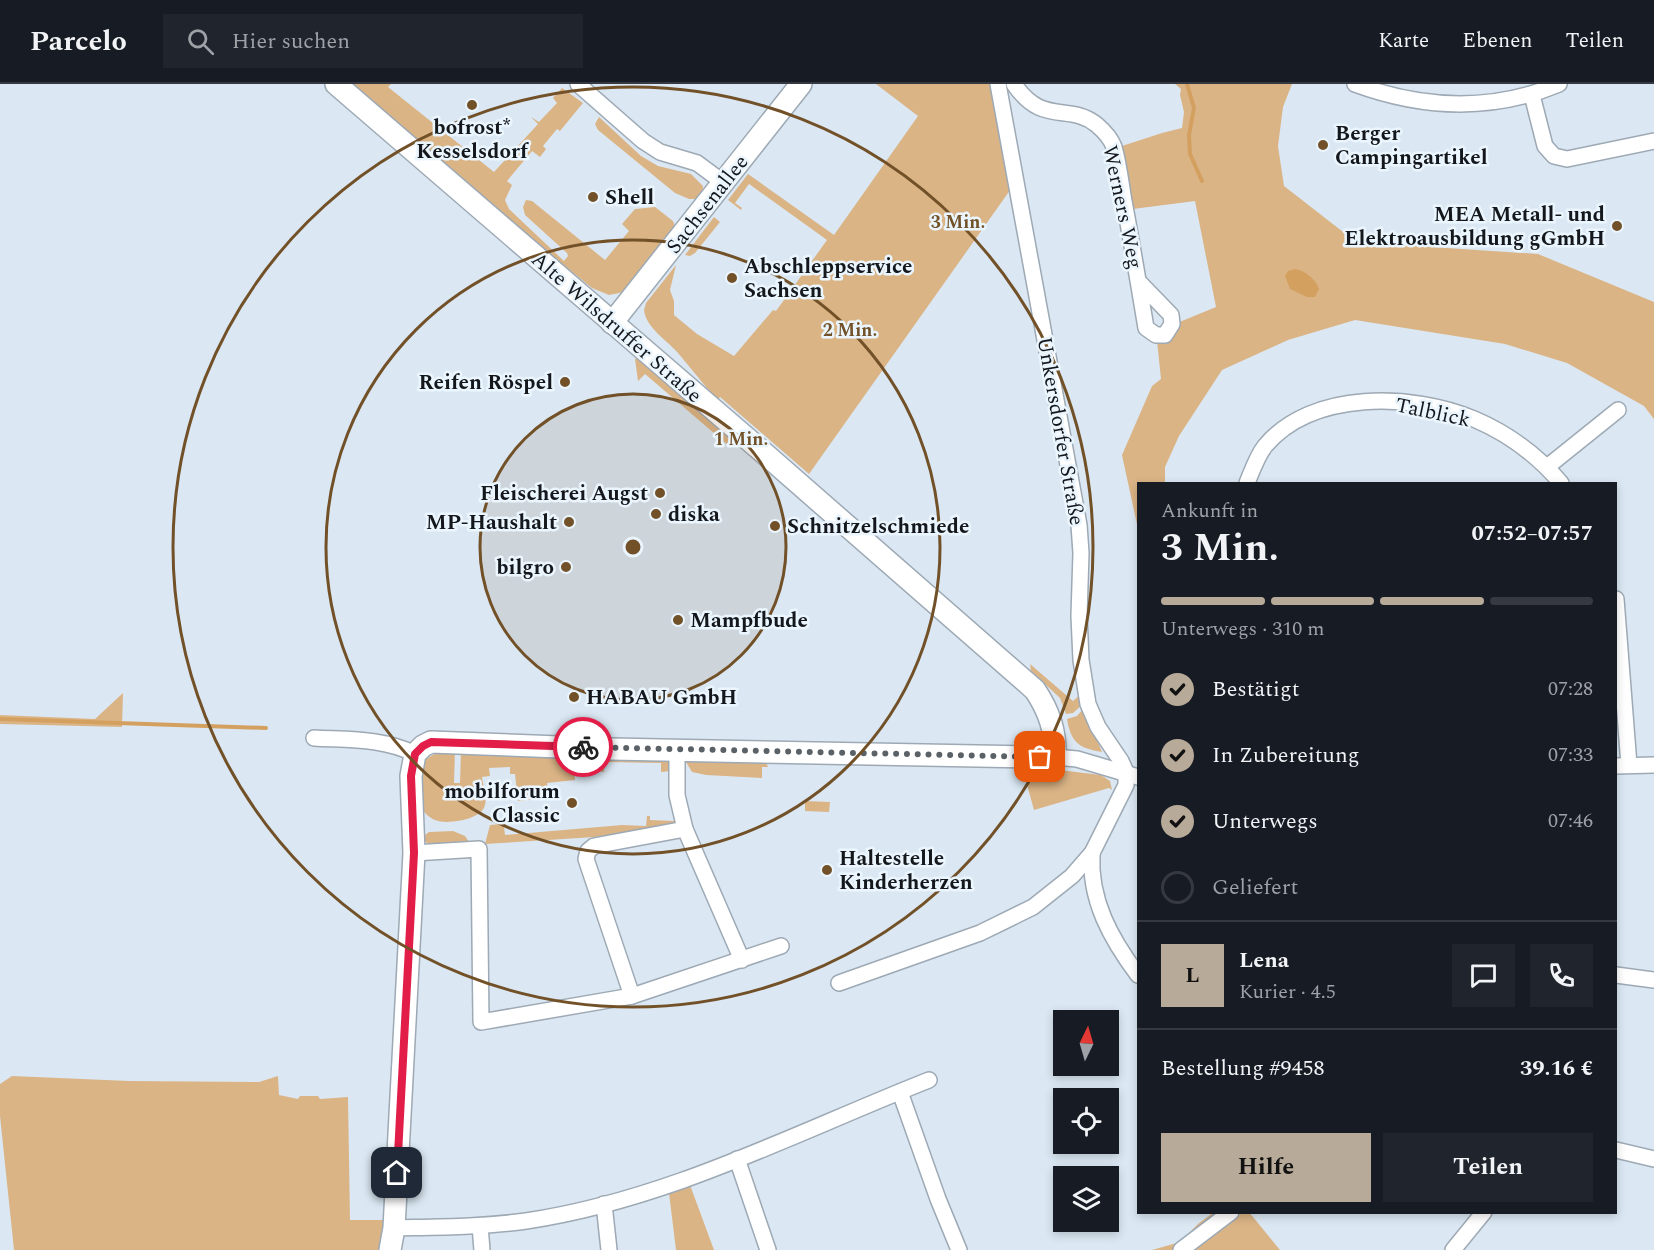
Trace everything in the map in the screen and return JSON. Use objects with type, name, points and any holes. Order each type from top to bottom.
[{"type":"street","name":"Alte Wilsdruffer Straße","points":[[336,84],[1035,690],[1046,706],[1051,721],[1055,756]]},
{"type":"street","points":[[578,84],[643,141],[660,152],[697,163],[723,183]]},
{"type":"street","name":"Sachsenallee","points":[[612,323],[801,84]]},
{"type":"street","name":"Unkersdorfer Straße","points":[[998,84],[1078,525],[1081,553],[1079,616],[1081,660],[1088,704],[1098,727],[1132,774]]},
{"type":"street","name":"Werners Weg","points":[[1014,84],[1035,106],[1089,120],[1111,140],[1139,282]]},
{"type":"street","points":[[1355,84],[1406,99],[1451,105],[1497,102],[1532,95],[1559,84]]},
{"type":"street","points":[[1532,95],[1545,146],[1554,156],[1567,159],[1654,141]]},
{"type":"street","name":"Talblick","points":[[1247,482],[1264,446],[1289,425],[1304,416],[1331,406],[1372,402],[1413,403],[1472,418],[1510,439],[1547,467],[1560,482]]},
{"type":"street","points":[[1547,467],[1618,410]]},
{"type":"street","points":[[1617,627],[1622,766],[1654,765]]},
{"type":"street","points":[[314,738],[381,742],[398,746],[415,754]]},
{"type":"street","points":[[390,1250],[394,1228],[414,853],[411,776],[415,754],[423,746],[431,742],[676,750],[1055,756],[1077,759],[1132,774],[1092,853],[1072,876],[1033,907],[980,933],[839,983]]},
{"type":"street","points":[[676,750],[677,795],[685,830],[742,960]]},
{"type":"street","points":[[632,996],[588,868],[586,860],[588,851],[594,846],[685,830]]},
{"type":"street","points":[[414,853],[479,849],[481,1022],[632,996],[781,946]]},
{"type":"street","points":[[1092,853],[1091,871],[1094,890],[1103,918],[1119,950],[1137,974]]},
{"type":"street","points":[[1617,975],[1654,980]]},
{"type":"street","points":[[394,1228],[480,1226],[542,1218],[604,1204],[683,1181],[929,1080]]},
{"type":"street","points":[[900,1092],[938,1199],[959,1250]]},
{"type":"street","points":[[1617,1150],[1654,1159]]},
{"type":"street","points":[[737,1159],[768,1250]]},
{"type":"street","points":[[604,1204],[609,1250]]},
{"type":"street","points":[[1181,1250],[1228,1214]]},
{"type":"street","points":[[1453,1250],[1482,1214]]},
{"type":"street","points":[[480,1226],[482,1250]]},
{"type":"shaded area","points":[[349,84],[391,84],[388,87],[494,172],[538,124],[531,117],[539,122],[557,103],[553,98],[562,88],[583,103],[560,131],[557,129],[543,146],[546,149],[540,157],[532,151],[507,181],[512,185],[505,200],[509,209],[564,261],[568,256],[567,253],[525,215],[523,207],[526,200],[532,201],[605,260],[629,231],[622,224],[635,209],[655,207],[673,221],[676,229],[624,292],[609,295],[592,288],[481,198]]},
{"type":"shaded area","points":[[876,84],[995,84],[997,107],[994,111],[1001,114],[1013,186],[809,474],[720,397],[717,401],[678,353],[653,328],[644,310],[646,303],[676,265],[670,290],[674,301],[674,315],[697,334],[734,356],[773,310],[776,311],[827,240],[749,184],[735,203],[742,208],[741,210],[728,200],[748,174],[834,235],[918,116]]},
{"type":"shaded area","points":[[1175,84],[1292,84],[1283,107],[1278,146],[1284,186],[1356,242],[1538,254],[1654,302],[1654,419],[1644,406],[1567,363],[1505,344],[1355,320],[1288,340],[1222,370],[1179,436],[1165,467],[1165,482],[1137,482],[1137,524],[1122,455],[1152,386],[1161,379],[1157,341],[1177,323],[1216,307],[1195,201],[1133,209],[1122,146],[1182,128],[1184,112],[1181,89]]},
{"type":"shaded area","points":[[599,117],[641,156],[658,166],[691,174],[703,186],[702,199],[689,199],[675,193],[598,130],[595,124]]},
{"type":"shaded area","points":[[714,217],[720,222],[695,253],[690,256],[685,255]]},
{"type":"shaded area","points":[[1295,269],[1306,273],[1315,282],[1319,289],[1315,297],[1307,297],[1290,289],[1285,276],[1288,271]]},
{"type":"shaded area","points":[[643,358],[729,430],[729,446],[645,374],[638,381],[635,359]]},
{"type":"shaded area","points":[[1030,664],[1073,701],[1081,694],[1083,704],[1073,713],[1066,714],[1060,698],[1031,671]]},
{"type":"shaded area","points":[[123,693],[122,727],[0,724],[0,715],[95,719]]},
{"type":"shaded area","points":[[1084,708],[1102,752],[1087,749],[1077,743],[1071,734],[1067,719],[1077,716]]},
{"type":"shaded area","points":[[455,750],[454,783],[460,783],[461,750],[668,759],[671,763],[671,771],[661,772],[661,763],[605,762],[604,772],[601,772],[600,763],[580,764],[580,768],[574,768],[575,780],[547,783],[549,798],[518,801],[515,774],[510,774],[510,767],[489,768],[490,776],[482,777],[486,798],[482,810],[471,818],[463,820],[447,822],[435,820],[418,804],[422,766],[432,755]]},
{"type":"shaded area","points":[[688,760],[766,762],[768,767],[762,767],[762,778],[706,775],[692,772],[686,762]]},
{"type":"shaded area","points":[[1051,769],[1101,775],[1110,781],[1112,790],[1109,788],[1034,810],[1023,770]]},
{"type":"shaded area","points":[[805,801],[830,802],[829,812],[805,811]]},
{"type":"shaded area","points":[[647,816],[650,816],[650,820],[674,821],[678,816],[680,819],[675,825],[595,837],[485,844],[490,825],[501,824],[505,835],[622,825],[646,826]]},
{"type":"shaded area","points":[[453,831],[465,836],[469,842],[437,846],[421,838],[429,832]]},
{"type":"shaded area","points":[[12,1076],[129,1081],[259,1082],[278,1076],[279,1095],[298,1099],[300,1096],[318,1096],[320,1099],[348,1097],[350,1220],[385,1220],[380,1250],[14,1250],[0,1116],[0,1084]]},
{"type":"shaded area","points":[[690,1185],[714,1250],[676,1250],[669,1193]]},
{"type":"shaded area","points":[[1211,1214],[1251,1214],[1280,1250],[1152,1250],[1180,1242]]},
{"type":"waterway","points":[[1187,84],[1194,108],[1189,135],[1190,154],[1202,181]]},
{"type":"waterway","points":[[0,719],[266,728]]},
{"type":"way so far","points":[[583,747],[1040,757]]},
{"type":"place","name":"bofrost* Kesselsdorf","points":[[472,105]]},
{"type":"place","name":"Berger Campingartikel","points":[[1323,145]]},
{"type":"place","name":"Shell","points":[[593,197]]},
{"type":"place","name":"MEA Metall- und Elektroausbildung gGmbH","points":[[1617,226]]},
{"type":"place","name":"Abschleppservice Sachsen","points":[[732,278]]},
{"type":"place","name":"Reifen Röspel","points":[[565,382]]},
{"type":"place","name":"Fleischerei Augst","points":[[660,493]]},
{"type":"place","name":"diska","points":[[656,514]]},
{"type":"place","name":"MP-Haushalt","points":[[569,522]]},
{"type":"place","name":"Schnitzelschmiede","points":[[775,526]]},
{"type":"place","name":"bilgro","points":[[566,567]]},
{"type":"place","name":"Mampfbude","points":[[678,620]]},
{"type":"place","name":"HABAU GmbH","points":[[574,697]]},
{"type":"place","name":"mobilforum Classic","points":[[572,803]]},
{"type":"place","name":"Haltestelle Kinderherzen","points":[[827,870]]},
{"type":"route","points":[[397,1173],[414,853],[411,776],[415,754],[431,742],[583,747]]}]
